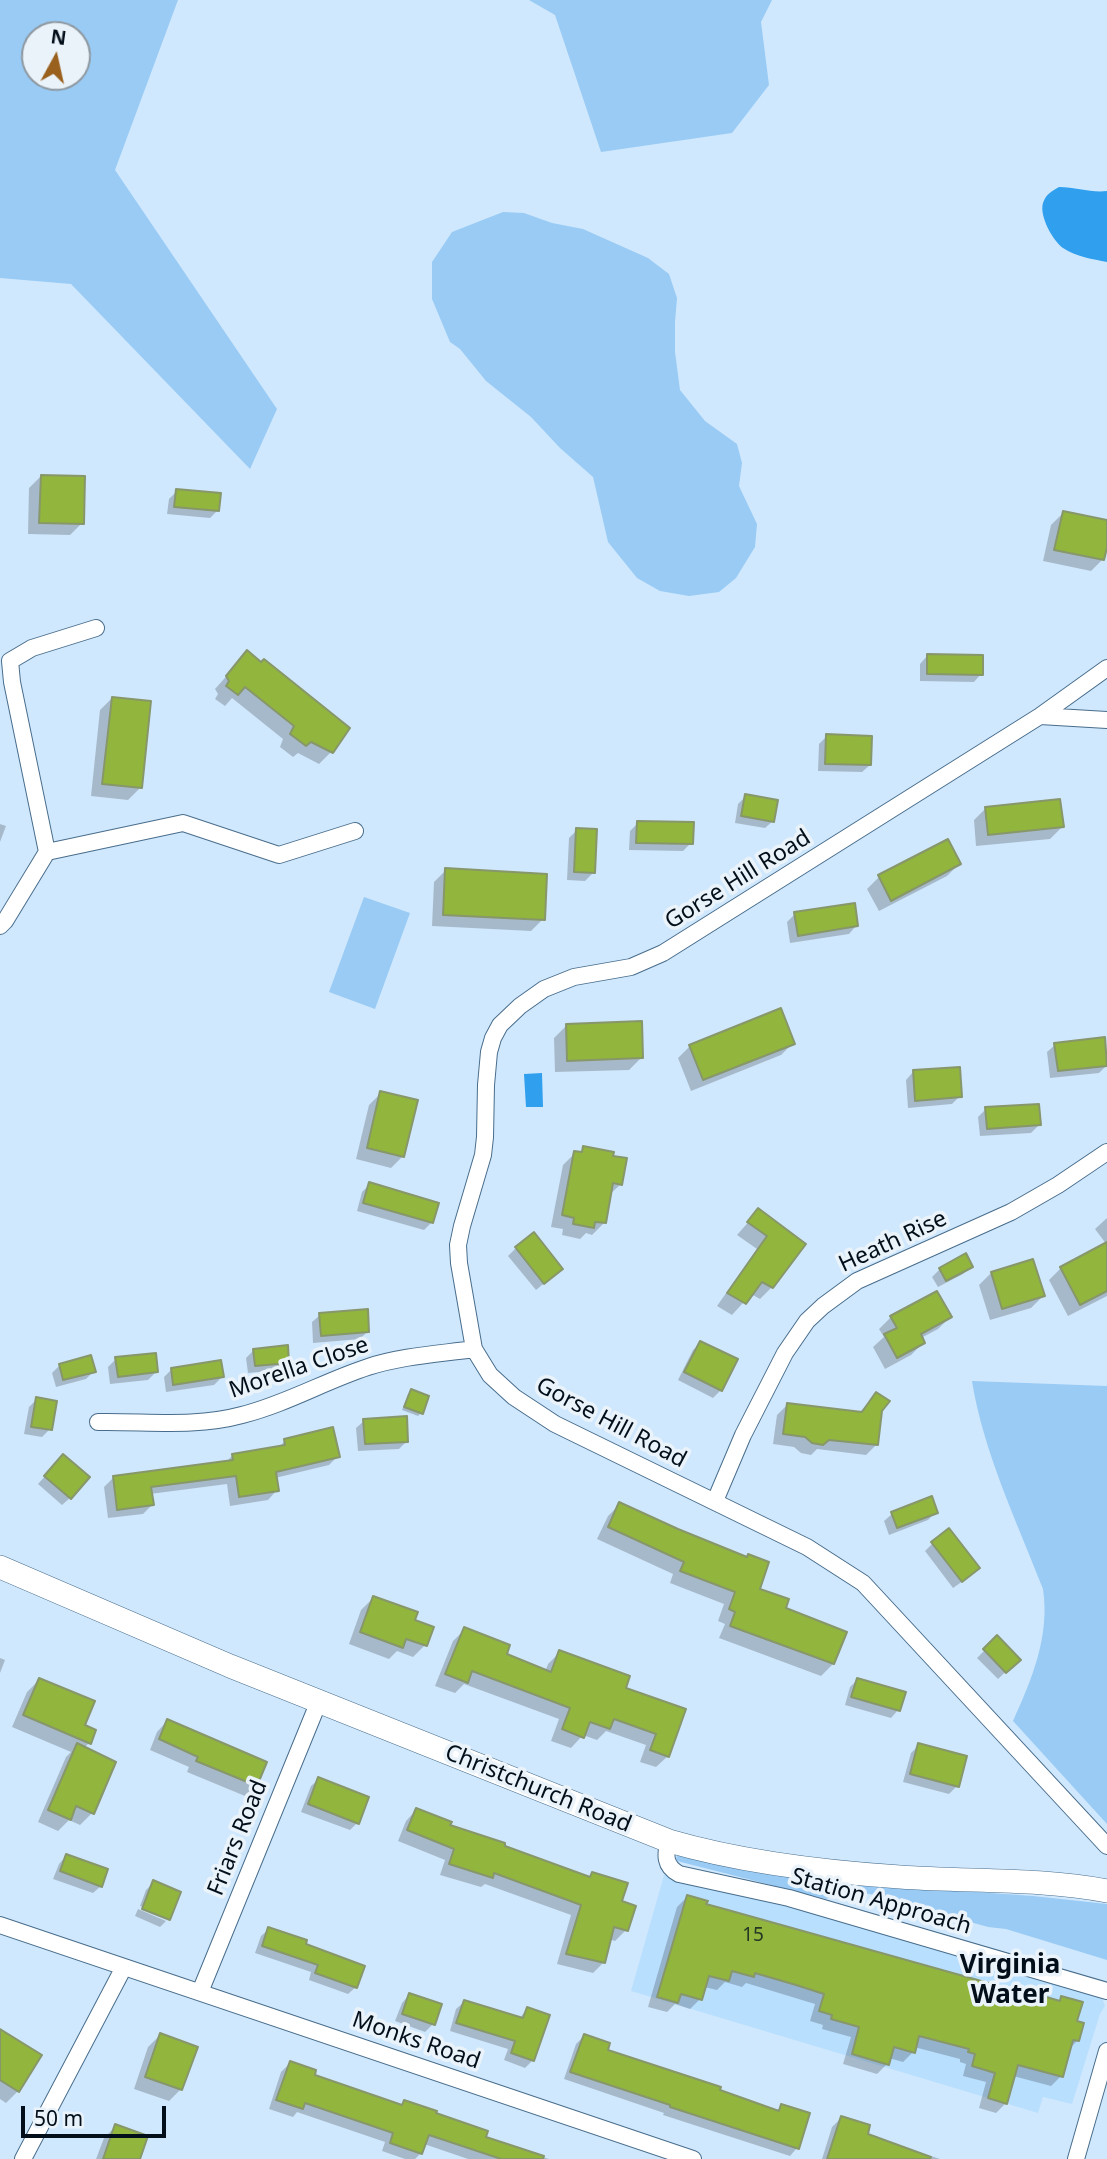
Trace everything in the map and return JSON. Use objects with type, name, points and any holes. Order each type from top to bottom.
[{"type":"main road","name":"Christchurch Road","points":[[0,1567],[140,1628],[668,1841],[724,1854],[837,1871],[901,1877],[1019,1881],[1107,1891]]},
{"type":"street","points":[[0,926],[47,852],[10,661],[32,648],[96,628]]},
{"type":"street","name":"Gorse Hill Road","points":[[1107,668],[1040,716],[663,953],[631,967],[573,977],[544,989],[520,1006],[500,1025],[489,1052],[485,1137],[458,1245],[474,1349],[490,1375],[534,1411],[555,1424],[807,1547],[863,1583],[1107,1846]]},
{"type":"street","points":[[1040,716],[1107,720]]},
{"type":"street","points":[[47,852],[183,823],[279,855],[355,831]]},
{"type":"street","name":"Heath Rise","points":[[715,1501],[743,1435],[785,1353],[807,1321],[823,1306],[857,1281],[1011,1212],[1107,1152]]},
{"type":"street","name":"Morella Close","points":[[98,1422],[203,1423],[277,1404],[365,1368],[394,1360],[474,1349]]},
{"type":"street","name":"Friars Road","points":[[200,1992],[319,1701]]},
{"type":"street","name":"Station Approach","points":[[668,1841],[664,1855],[669,1865],[674,1871],[692,1878],[722,1882],[789,1898],[1107,1991]]},
{"type":"street","name":"Monks Road","points":[[0,1925],[693,2159]]},
{"type":"street","points":[[23,2159],[124,1967]]},
{"type":"street","points":[[1076,2159],[1107,2051]]},
{"type":"shaded area","points":[[0,0],[178,0],[115,170],[277,409],[250,469],[71,284],[0,278]]},
{"type":"shaded area","points":[[529,0],[772,0],[761,22],[769,85],[732,133],[601,152],[555,15]]},
{"type":"shaded area","points":[[503,212],[524,213],[552,223],[583,229],[648,258],[669,274],[677,298],[675,352],[680,390],[705,421],[737,444],[742,463],[739,486],[757,524],[755,547],[736,578],[719,592],[689,596],[660,591],[637,578],[608,542],[593,477],[560,448],[531,417],[486,381],[460,349],[450,342],[432,299],[432,262],[452,232]]},
{"type":"shaded area","points":[[364,897],[410,913],[375,1009],[329,992]]},
{"type":"shaded area","points":[[972,1381],[1107,1386],[1107,1824],[1013,1721],[1033,1673],[1042,1640],[1043,1589],[992,1460]]},
{"type":"shaded area","points":[[678,1855],[933,1889],[1107,1904],[1107,1960],[1006,1929],[988,1927],[870,1894],[839,1892],[826,1899],[677,1861]]},
{"type":"shaded area","points":[[664,1875],[724,1885],[1101,1995],[1105,2006],[1100,2014],[1072,2104],[1043,2097],[1038,2113],[631,1991]]},
{"type":"water","points":[[1059,187],[1107,191],[1107,262],[1068,251],[1059,245],[1051,234],[1042,208],[1048,195]]},
{"type":"water","points":[[542,1073],[543,1107],[526,1107],[524,1074]]},
{"type":"building","points":[[41,475],[85,476],[84,524],[39,523]]},
{"type":"building","points":[[176,489],[221,493],[219,511],[174,507]]},
{"type":"building","points":[[1063,511],[1107,520],[1104,560],[1054,550]]},
{"type":"building","points":[[247,650],[261,662],[264,659],[350,728],[333,753],[311,742],[306,746],[290,734],[294,726],[245,687],[238,695],[226,686],[229,681],[226,676]]},
{"type":"building","points":[[927,654],[983,655],[983,675],[927,674]]},
{"type":"building","points":[[112,697],[151,701],[142,788],[102,784]]},
{"type":"building","points":[[826,734],[872,736],[871,765],[825,764]]},
{"type":"building","points":[[745,794],[778,800],[774,822],[741,816]]},
{"type":"building","points":[[1060,799],[1064,827],[988,835],[985,807]]},
{"type":"building","points":[[637,821],[694,822],[693,844],[636,843]]},
{"type":"building","points":[[576,828],[597,829],[595,873],[574,872]]},
{"type":"building","points":[[948,839],[961,864],[891,901],[878,875]]},
{"type":"building","points":[[445,868],[547,874],[545,920],[443,915]]},
{"type":"building","points":[[855,903],[858,926],[798,936],[794,912]]},
{"type":"building","points":[[781,1008],[795,1044],[703,1080],[689,1045]]},
{"type":"building","points":[[642,1021],[643,1058],[567,1061],[566,1024]]},
{"type":"building","points":[[1105,1037],[1107,1066],[1058,1071],[1054,1043]]},
{"type":"building","points":[[960,1067],[962,1097],[915,1101],[913,1070]]},
{"type":"building","points":[[380,1091],[418,1100],[404,1157],[367,1148]]},
{"type":"building","points":[[1039,1104],[1041,1125],[987,1129],[985,1107]]},
{"type":"building","points":[[583,1146],[614,1152],[613,1156],[627,1158],[622,1185],[613,1183],[606,1223],[595,1222],[594,1228],[573,1224],[574,1218],[562,1215],[574,1151],[582,1152]]},
{"type":"building","points":[[369,1182],[439,1203],[433,1223],[363,1203]]},
{"type":"building","points":[[758,1208],[806,1244],[773,1288],[762,1282],[746,1304],[727,1293],[767,1236],[747,1222]]},
{"type":"building","points":[[534,1232],[563,1269],[544,1284],[515,1247]]},
{"type":"building","points":[[1107,1242],[1107,1291],[1080,1305],[1060,1267]]},
{"type":"building","points":[[966,1253],[973,1267],[946,1281],[939,1268]]},
{"type":"building","points":[[1033,1259],[1045,1296],[1002,1309],[991,1272]]},
{"type":"building","points":[[937,1291],[952,1317],[921,1334],[925,1343],[897,1358],[884,1334],[897,1328],[890,1316]]},
{"type":"building","points":[[368,1309],[369,1332],[321,1336],[319,1313]]},
{"type":"building","points":[[700,1341],[738,1359],[722,1391],[684,1372]]},
{"type":"building","points":[[288,1345],[289,1363],[255,1366],[253,1349]]},
{"type":"building","points":[[156,1353],[158,1372],[118,1377],[115,1357]]},
{"type":"building","points":[[91,1355],[96,1372],[63,1380],[59,1364]]},
{"type":"building","points":[[221,1360],[224,1377],[173,1385],[171,1368]]},
{"type":"building","points":[[411,1389],[429,1396],[423,1414],[404,1407]]},
{"type":"building","points":[[876,1392],[890,1401],[882,1411],[878,1445],[829,1440],[823,1445],[812,1443],[805,1437],[783,1434],[787,1403],[862,1412]]},
{"type":"building","points":[[36,1397],[57,1401],[52,1430],[31,1427]]},
{"type":"building","points":[[407,1416],[408,1442],[365,1444],[363,1419]]},
{"type":"building","points":[[333,1427],[340,1457],[276,1472],[279,1491],[239,1497],[236,1476],[151,1487],[154,1505],[117,1510],[113,1476],[233,1460],[232,1454],[285,1445],[284,1439]]},
{"type":"building","points":[[63,1454],[90,1477],[71,1499],[44,1476]]},
{"type":"building","points":[[932,1496],[938,1513],[897,1528],[891,1512]]},
{"type":"building","points":[[619,1502],[747,1557],[748,1554],[769,1562],[760,1589],[789,1599],[786,1608],[847,1632],[834,1664],[730,1626],[735,1612],[729,1609],[735,1592],[680,1571],[684,1562],[608,1527]]},
{"type":"building","points":[[949,1528],[980,1568],[962,1582],[931,1542]]},
{"type":"building","points":[[373,1596],[418,1612],[415,1620],[434,1627],[427,1646],[406,1639],[403,1648],[360,1632]]},
{"type":"building","points":[[464,1627],[510,1645],[507,1654],[551,1672],[559,1650],[630,1676],[626,1688],[686,1709],[669,1757],[650,1750],[656,1734],[614,1719],[610,1729],[590,1722],[584,1738],[562,1729],[570,1708],[472,1671],[468,1683],[445,1674]]},
{"type":"building","points":[[997,1635],[1021,1660],[1006,1673],[983,1649]]},
{"type":"building","points":[[39,1678],[95,1701],[85,1725],[96,1730],[91,1744],[23,1715]]},
{"type":"building","points":[[857,1678],[906,1692],[900,1711],[851,1697]]},
{"type":"building","points":[[167,1719],[267,1762],[257,1786],[196,1761],[198,1757],[159,1739]]},
{"type":"building","points":[[77,1743],[116,1762],[94,1814],[76,1806],[71,1820],[48,1810]]},
{"type":"building","points":[[918,1743],[967,1756],[959,1787],[910,1774]]},
{"type":"building","points":[[318,1777],[369,1797],[359,1824],[308,1804]]},
{"type":"building","points":[[416,1808],[452,1822],[450,1825],[505,1843],[505,1846],[590,1877],[592,1872],[628,1883],[622,1901],[636,1906],[628,1931],[614,1927],[605,1963],[566,1954],[581,1905],[494,1873],[493,1878],[449,1864],[454,1849],[407,1830]]},
{"type":"building","points":[[66,1854],[108,1869],[102,1887],[60,1871]]},
{"type":"building","points":[[153,1880],[181,1892],[170,1920],[142,1909]]},
{"type":"building","points":[[687,1895],[708,1901],[706,1904],[1042,1998],[1043,1996],[1060,2001],[1061,1996],[1083,2002],[1077,2021],[1084,2023],[1079,2041],[1073,2040],[1063,2077],[1018,2065],[1007,2104],[988,2098],[995,2073],[972,2066],[975,2054],[968,2052],[969,2049],[919,2036],[915,2053],[894,2047],[889,2065],[852,2054],[859,2027],[831,2019],[832,2015],[819,2011],[824,1994],[796,1985],[755,1973],[754,1977],[732,1971],[729,1981],[709,1976],[702,2000],[681,1994],[678,2003],[657,1997]]},
{"type":"building","points":[[268,1927],[307,1940],[306,1944],[365,1966],[357,1988],[315,1973],[318,1965],[262,1946]]},
{"type":"building","points":[[409,1993],[442,2004],[435,2025],[402,2014]]},
{"type":"building","points":[[464,2000],[523,2018],[527,2007],[550,2015],[534,2061],[511,2053],[515,2041],[456,2023]]},
{"type":"building","points":[[0,2029],[42,2055],[19,2092],[0,2080]]},
{"type":"building","points":[[160,2033],[198,2047],[182,2090],[145,2077]]},
{"type":"building","points":[[584,2034],[610,2043],[608,2050],[721,2087],[720,2090],[779,2111],[781,2104],[810,2113],[799,2149],[570,2072]]},
{"type":"building","points":[[290,2061],[316,2070],[315,2075],[402,2105],[404,2100],[437,2111],[436,2113],[488,2131],[486,2137],[544,2156],[543,2159],[501,2159],[429,2135],[422,2154],[390,2143],[393,2133],[305,2103],[303,2109],[276,2100]]},
{"type":"building","points":[[841,2116],[870,2125],[868,2134],[931,2157],[827,2159]]},
{"type":"building","points":[[115,2124],[148,2136],[140,2159],[103,2159]]},
{"type":"district","name":"Virginia Water","points":[[1010,1980]]}]
